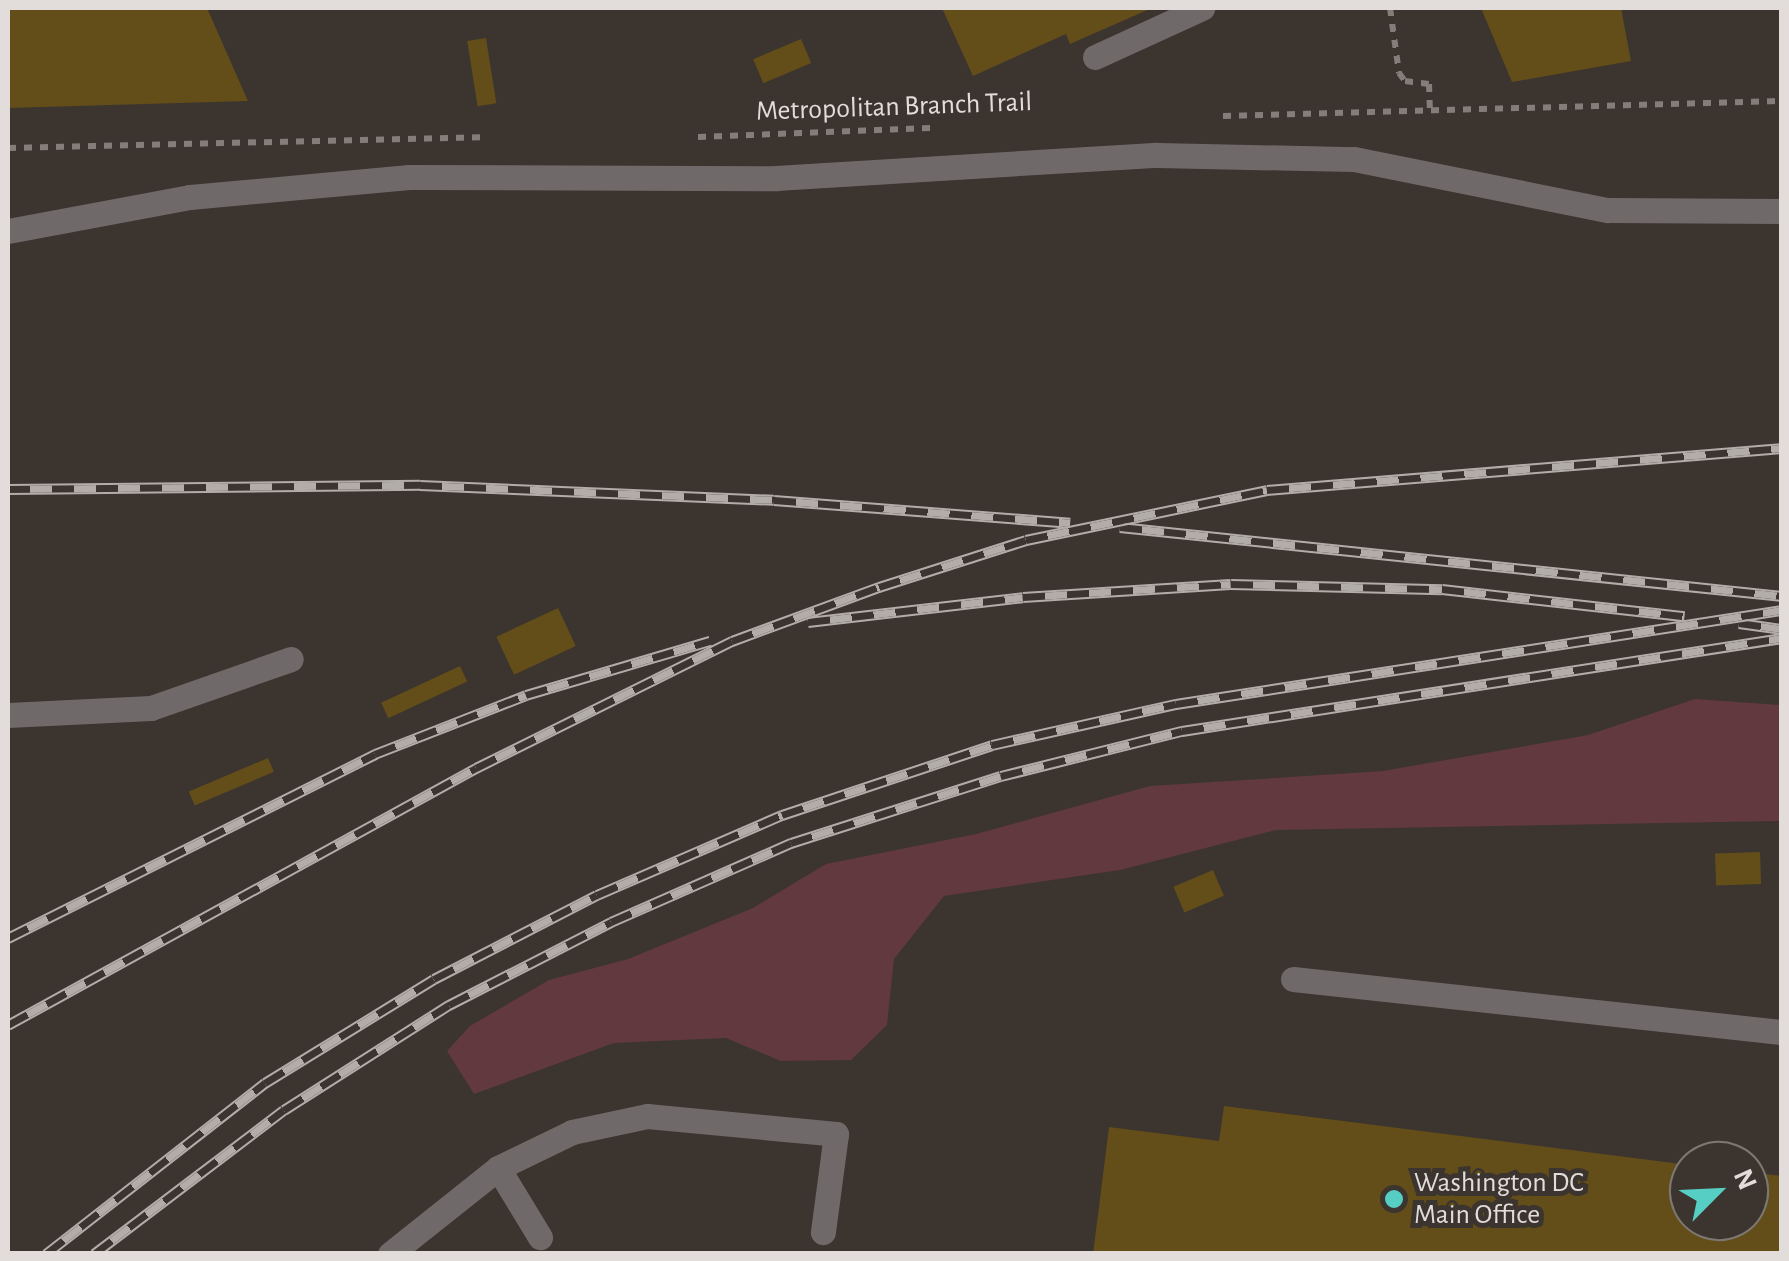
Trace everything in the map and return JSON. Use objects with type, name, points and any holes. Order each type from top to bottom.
[{"type":"lane","points":[[1094,56],[1202,8]]},
{"type":"lane","points":[[8,231],[190,197],[410,177],[776,178],[1157,155],[1354,159],[1608,210],[1782,212]]},
{"type":"lane","points":[[8,715],[151,708],[291,659]]},
{"type":"lane","points":[[1293,979],[1782,1032]]},
{"type":"lane","points":[[390,1254],[498,1168],[572,1132],[647,1116],[836,1134],[823,1232]]},
{"type":"lane","points":[[498,1168],[540,1237]]},
{"type":"path","points":[[1390,8],[1398,73],[1405,81],[1430,84],[1430,108]]},
{"type":"path","points":[[1214,116],[1782,102]]},
{"type":"path","name":"Metropolitan Branch Trail","points":[[685,138],[940,127]]},
{"type":"path","points":[[8,148],[492,137]]},
{"type":"shaded area","points":[[1695,699],[1781,705],[1781,821],[1276,830],[1120,870],[944,896],[894,959],[887,1025],[851,1060],[781,1061],[726,1038],[614,1043],[474,1094],[447,1051],[470,1026],[549,980],[628,959],[753,908],[826,864],[976,834],[1150,786],[1383,771],[1588,735]]},
{"type":"building","points":[[8,8],[207,8],[248,101],[8,108]]},
{"type":"building","points":[[942,8],[1152,8],[1070,44],[1066,34],[973,76]]},
{"type":"building","points":[[1481,8],[1621,8],[1631,61],[1512,82]]},
{"type":"building","points":[[486,38],[496,103],[478,106],[467,41]]},
{"type":"building","points":[[801,39],[811,63],[763,83],[753,59]]},
{"type":"building","points":[[558,608],[576,646],[514,675],[496,637]]},
{"type":"building","points":[[460,666],[467,681],[388,718],[381,703]]},
{"type":"building","points":[[268,758],[274,772],[195,805],[189,792]]},
{"type":"building","points":[[1760,852],[1761,884],[1716,886],[1715,854]]},
{"type":"building","points":[[1213,870],[1224,896],[1184,913],[1173,887]]},
{"type":"building","name":"Washington DC Main Office","points":[[1224,1106],[1669,1162],[1669,1241],[1769,1241],[1769,1174],[1782,1176],[1782,1254],[1093,1254],[1109,1127],[1219,1141]]},
{"type":"railway","points":[[8,1025],[476,768],[732,641],[879,587],[1026,540],[1267,490],[1782,448]]},
{"type":"railway","points":[[8,489],[420,485],[774,500],[1070,523]]},
{"type":"railway","points":[[1120,527],[1782,596]]},
{"type":"railway","points":[[808,622],[1023,597],[1231,584],[1442,589],[1684,616]]},
{"type":"railway","points":[[46,1254],[265,1083],[434,979],[597,895],[782,815],[992,745],[1176,704],[1782,610]]},
{"type":"railway","points":[[1739,623],[1782,629]]},
{"type":"railway","points":[[94,1254],[284,1110],[449,1005],[611,922],[791,843],[1001,776],[1182,731],[1782,638]]},
{"type":"railway","points":[[8,938],[375,754],[526,695],[710,641]]},
{"type":"place","name":"Washington DC Main Office","points":[[1394,1199]]}]
